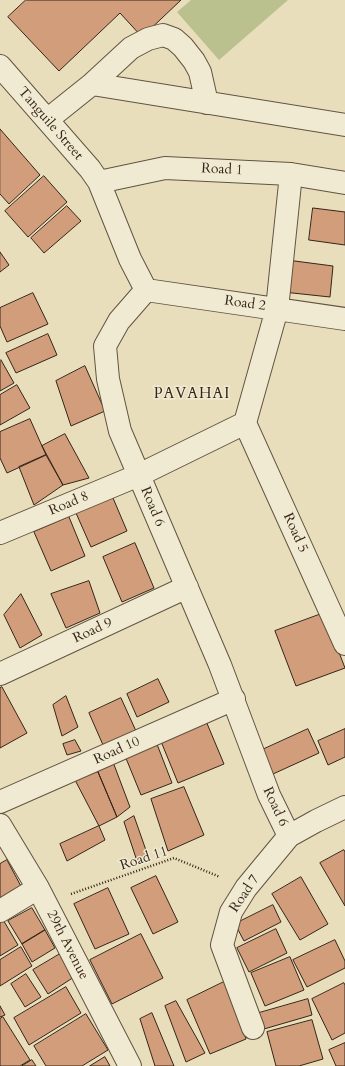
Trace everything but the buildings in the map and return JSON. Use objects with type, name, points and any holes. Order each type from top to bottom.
[{"type":"street","points":[[47,120],[92,84],[131,48],[148,39],[163,35],[174,39],[183,47],[194,61],[200,72],[207,103]]},
{"type":"street","name":"Tanguile Street","points":[[0,66],[90,169],[99,182]]},
{"type":"street","points":[[92,84],[345,125]]},
{"type":"street","name":"Road 1","points":[[99,182],[165,168],[291,174],[345,183]]},
{"type":"street","points":[[138,475],[245,423],[277,309],[291,174]]},
{"type":"street","points":[[99,182],[130,259],[146,290]]},
{"type":"street","name":"Road 2","points":[[146,290],[345,319]]},
{"type":"street","name":"Road 6","points":[[146,290],[119,321],[105,346],[108,379],[120,431],[234,700],[269,795],[289,836]]},
{"type":"street","name":"Road 5","points":[[245,423],[345,644]]},
{"type":"street","name":"Road 8","points":[[0,533],[138,475]]},
{"type":"street","name":"Road 9","points":[[0,674],[187,587]]},
{"type":"street","name":"Road 10","points":[[0,802],[234,700]]},
{"type":"street","points":[[289,836],[316,821],[345,808]]},
{"type":"street","name":"29th Avenue","points":[[0,825],[42,895],[130,1066]]},
{"type":"street","name":"Road 7","points":[[253,1028],[222,945],[231,912],[246,888],[289,836]]},
{"type":"street","points":[[0,911],[42,895]]},
{"type":"path","name":"Road 11","points":[[42,895],[174,858],[246,888]]},
{"type":"green space","points":[[191,0],[288,0],[219,60],[177,12]]},
{"type":"district","name":"PAVAHAI","points":[[192,395]]}]
